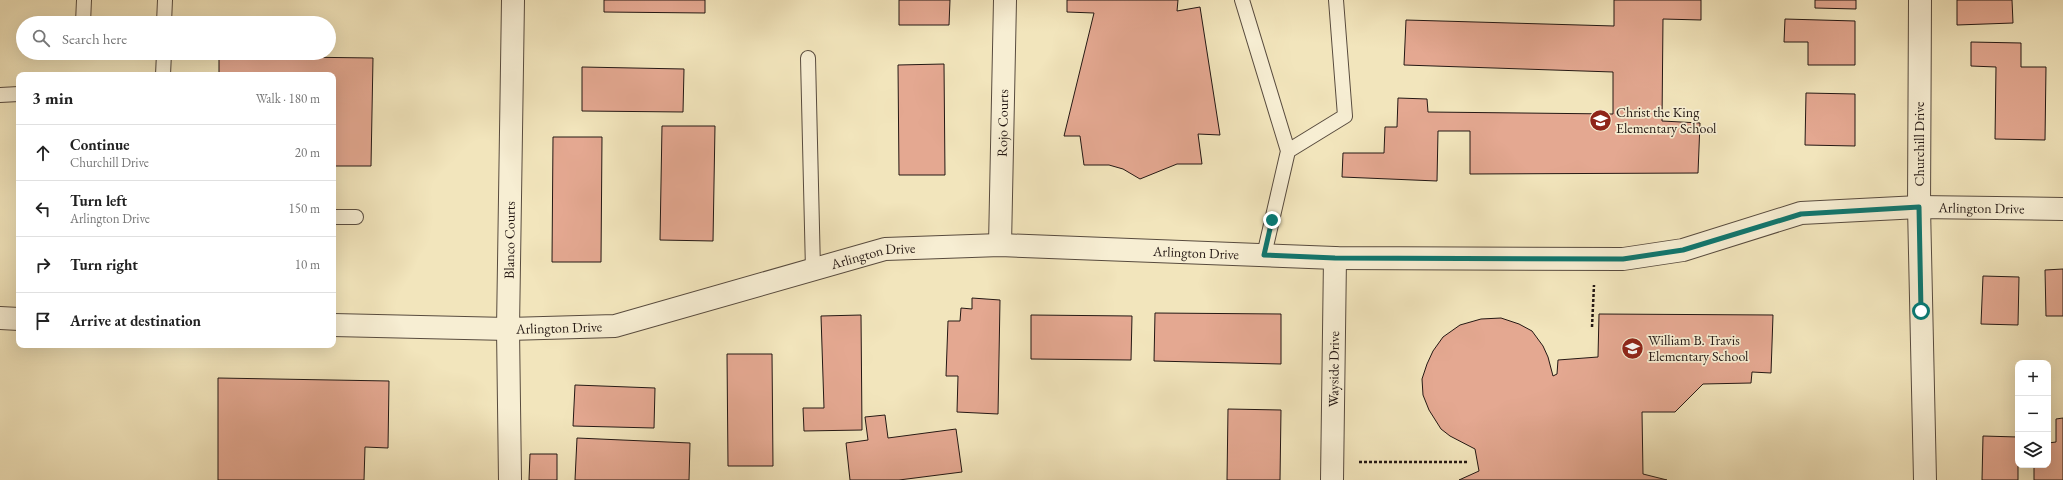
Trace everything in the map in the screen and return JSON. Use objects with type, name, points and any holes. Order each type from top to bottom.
[{"type":"street","name":"Blanco Courts","points":[[510,480],[508,329],[513,0]]},
{"type":"street","name":"Rojo Courts","points":[[1000,246],[1005,0]]},
{"type":"street","name":"Churchill Drive","points":[[1920,0],[1919,207],[1924,480]]},
{"type":"street","name":"Arlington Drive","points":[[336,325],[508,329],[615,326],[885,249],[1000,246],[1335,258],[1623,259],[1683,250],[1801,214],[1919,207],[2063,209]]},
{"type":"street","name":"Wayside Drive","points":[[1332,471],[1335,258]]},
{"type":"street","points":[[0,318],[16,319]]},
{"type":"lane","points":[[83,16],[84,0]]},
{"type":"lane","points":[[164,16],[165,0]]},
{"type":"lane","points":[[1242,0],[1288,151],[1264,255]]},
{"type":"lane","points":[[1288,151],[1345,116],[1336,0]]},
{"type":"lane","points":[[808,58],[813,270]]},
{"type":"lane","points":[[163,72],[164,60]]},
{"type":"lane","points":[[0,95],[16,94]]},
{"type":"lane","points":[[336,217],[356,217]]},
{"type":"path","points":[[1592,327],[1595,259]]},
{"type":"path","points":[[1332,471],[1467,462]]},
{"type":"building","points":[[604,0],[705,0],[705,13],[604,12]]},
{"type":"building","points":[[899,0],[950,0],[949,25],[899,25]]},
{"type":"building","points":[[1067,0],[1178,0],[1177,11],[1200,7],[1220,135],[1198,134],[1202,164],[1177,164],[1140,179],[1123,169],[1109,165],[1084,165],[1080,136],[1064,136],[1094,13],[1067,12]]},
{"type":"building","points":[[1614,0],[1701,0],[1701,20],[1663,19],[1662,121],[1700,123],[1698,173],[1470,174],[1470,131],[1438,131],[1437,181],[1342,177],[1343,153],[1384,153],[1385,127],[1397,127],[1398,98],[1427,99],[1428,112],[1613,114],[1613,72],[1404,65],[1406,20],[1614,26]]},
{"type":"building","points":[[1815,0],[1856,0],[1856,9],[1815,8]]},
{"type":"building","points":[[1957,0],[2012,0],[2013,23],[1957,25]]},
{"type":"building","points":[[1785,19],[1855,21],[1855,65],[1808,65],[1808,42],[1784,42]]},
{"type":"building","points":[[1971,42],[2021,43],[2021,67],[2046,67],[2045,140],[1995,139],[1996,67],[1971,66]]},
{"type":"building","points":[[336,58],[373,58],[371,166],[336,166],[336,72],[219,72],[219,60],[336,60]]},
{"type":"building","points":[[944,64],[945,175],[899,175],[898,65]]},
{"type":"building","points":[[582,67],[684,69],[683,112],[582,111]]},
{"type":"building","points":[[1806,93],[1855,94],[1855,146],[1805,145]]},
{"type":"building","points":[[662,126],[715,126],[713,241],[660,240]]},
{"type":"building","points":[[553,137],[602,137],[601,262],[552,262]]},
{"type":"building","points":[[2063,269],[2063,316],[2046,316],[2045,270]]},
{"type":"building","points":[[1983,276],[2019,277],[2018,325],[1981,324]]},
{"type":"building","points":[[972,298],[1000,300],[998,414],[957,412],[958,376],[946,376],[948,321],[960,321],[961,308],[972,309]]},
{"type":"building","points":[[1155,313],[1281,314],[1281,364],[1154,361]]},
{"type":"building","points":[[1599,314],[1773,315],[1771,373],[1752,372],[1751,383],[1703,384],[1675,412],[1642,412],[1643,474],[1667,480],[1459,480],[1479,471],[1475,449],[1450,436],[1441,429],[1429,410],[1423,395],[1422,379],[1427,364],[1433,351],[1443,337],[1460,325],[1481,319],[1501,318],[1519,324],[1532,331],[1543,346],[1548,357],[1553,376],[1557,374],[1558,360],[1598,357]]},
{"type":"building","points":[[861,315],[862,430],[804,431],[803,408],[824,408],[821,316]]},
{"type":"building","points":[[1031,315],[1132,316],[1131,360],[1031,359]]},
{"type":"building","points":[[727,354],[772,354],[773,466],[728,466]]},
{"type":"building","points":[[218,378],[389,381],[388,448],[365,447],[364,480],[218,480]]},
{"type":"building","points":[[575,385],[655,388],[654,428],[573,426]]},
{"type":"building","points":[[1228,409],[1281,410],[1280,480],[1227,480]]},
{"type":"building","points":[[885,415],[888,438],[956,429],[962,472],[899,480],[850,480],[846,443],[868,440],[865,417]]},
{"type":"building","points":[[2063,418],[2063,480],[2034,480],[2034,468],[2051,468],[2051,443],[2056,442],[2056,419]]},
{"type":"building","points":[[1983,436],[2015,437],[2015,468],[2018,468],[2018,480],[1982,480]]},
{"type":"building","points":[[577,438],[690,443],[689,480],[575,480]]},
{"type":"building","points":[[530,454],[557,454],[557,480],[529,480]]},
{"type":"place","name":"Christ the King Elementary School","points":[[1600,120]]},
{"type":"place","name":"William B. Travis Elementary School","points":[[1633,348]]},
{"type":"route","points":[[1272,220],[1264,255],[1335,258],[1623,259],[1683,250],[1801,214],[1919,207],[1921,311]]}]
